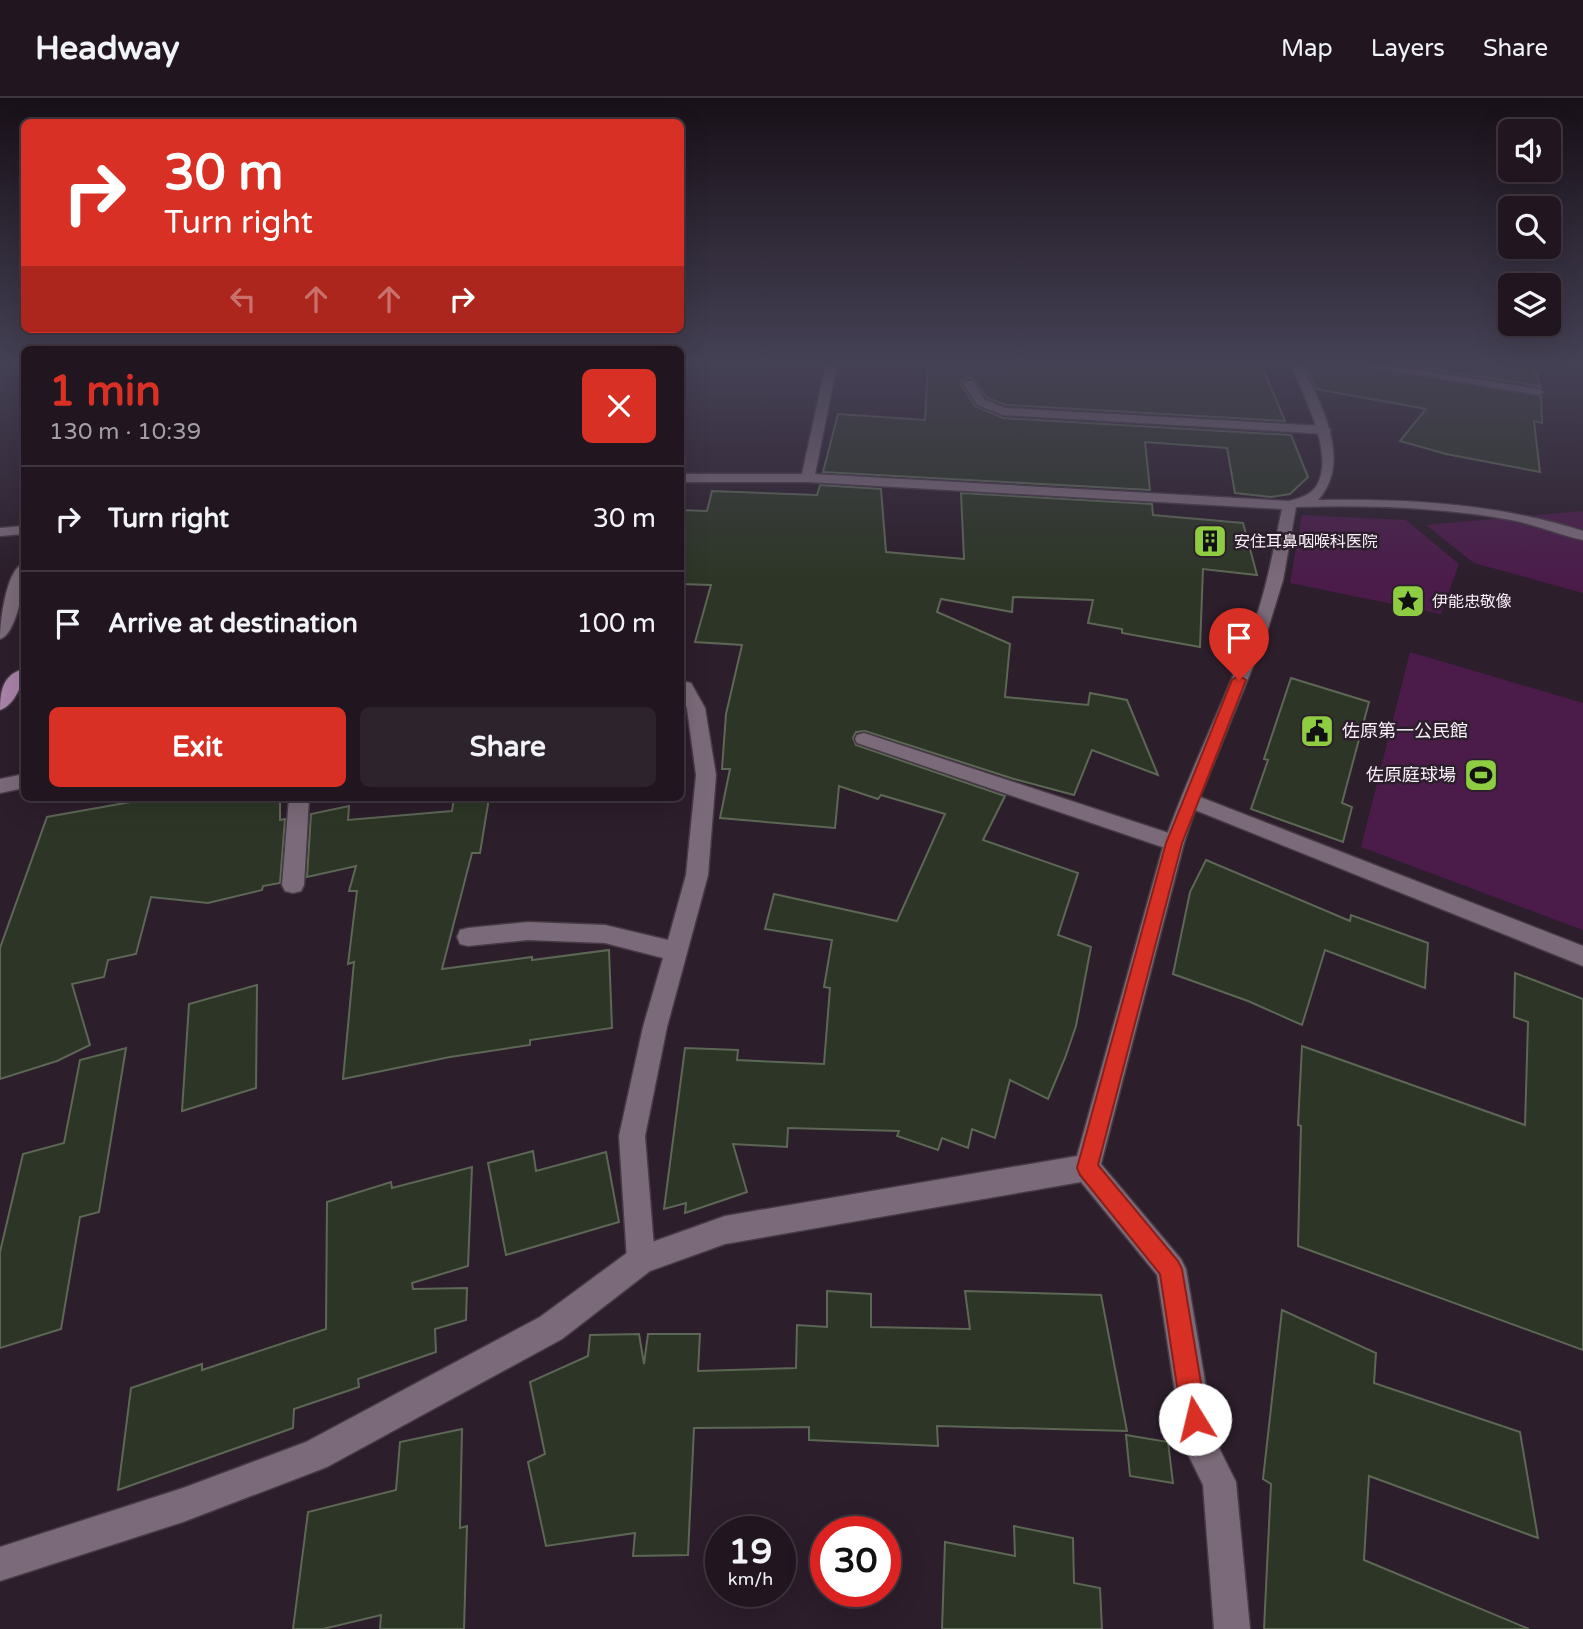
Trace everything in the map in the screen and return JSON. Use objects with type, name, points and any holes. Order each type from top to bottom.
[{"type":"main road","points":[[0,704],[21,676]]},
{"type":"street","points":[[808,478],[817,435]]},
{"type":"street","points":[[1297,504],[1319,495],[1325,481],[1325,435]]},
{"type":"street","points":[[684,478],[808,478],[1297,504],[1388,503],[1465,508],[1559,527],[1583,536]]},
{"type":"street","points":[[1087,1168],[1174,843],[1189,800],[1259,632],[1297,504]]},
{"type":"street","points":[[0,532],[21,530]]},
{"type":"street","points":[[0,634],[21,576]]},
{"type":"street","points":[[641,1260],[632,1136],[655,1027],[697,875],[706,775],[696,708],[684,687]]},
{"type":"street","points":[[863,739],[1174,843]]},
{"type":"street","points":[[0,786],[21,781]]},
{"type":"street","points":[[1189,800],[1583,957]]},
{"type":"street","points":[[293,885],[299,801]]},
{"type":"street","points":[[468,937],[528,931],[605,934],[675,951]]},
{"type":"street","points":[[0,1564],[183,1505],[315,1455],[551,1328],[641,1260],[725,1230],[1087,1168]]},
{"type":"street","points":[[1087,1168],[1171,1269],[1199,1444],[1219,1482],[1232,1629]]},
{"type":"shaded area","points":[[1583,511],[1583,593],[1474,563],[1426,525]]},
{"type":"shaded area","points":[[1302,515],[1406,520],[1459,564],[1441,614],[1290,583]]},
{"type":"shaded area","name":"佐原庭球場","points":[[1410,652],[1583,703],[1583,930],[1361,847]]},
{"type":"building","points":[[832,435],[1291,435],[1308,477],[1290,494],[1271,497],[1235,493],[1227,448],[1145,442],[1150,490],[823,472]]},
{"type":"building","points":[[1405,435],[1536,435],[1540,472],[1446,454],[1400,441]]},
{"type":"building","points":[[820,485],[881,489],[886,552],[964,559],[961,493],[1152,504],[1153,515],[1243,523],[1257,575],[1203,569],[1200,647],[1122,633],[1122,629],[1088,623],[1093,600],[1013,597],[1012,612],[941,599],[937,612],[1010,644],[1005,697],[1088,705],[1090,693],[1127,700],[1158,775],[1092,750],[1074,795],[1014,779],[865,731],[856,732],[853,738],[856,745],[1005,796],[983,840],[1078,873],[1058,935],[1091,947],[1076,1026],[1048,1099],[1010,1080],[995,1138],[972,1129],[968,1148],[942,1138],[938,1150],[897,1136],[899,1131],[788,1128],[787,1147],[733,1144],[747,1192],[685,1213],[686,1203],[664,1209],[685,1048],[738,1050],[737,1060],[824,1064],[830,988],[824,987],[832,940],[765,929],[774,894],[897,921],[945,814],[881,795],[878,799],[839,786],[835,828],[720,818],[730,769],[722,769],[726,714],[742,645],[695,642],[711,585],[684,584],[684,510],[707,511],[712,491],[817,495]]},
{"type":"building","name":"佐原第一公民館","points":[[1291,678],[1369,702],[1342,803],[1352,807],[1343,842],[1251,809],[1268,760],[1264,759]]},
{"type":"building","points":[[136,801],[280,801],[280,820],[285,819],[280,883],[208,903],[151,897],[136,954],[108,960],[104,977],[72,984],[90,1045],[57,1061],[0,1079],[0,948],[47,817]]},
{"type":"building","points":[[454,801],[489,801],[480,853],[472,853],[442,969],[609,950],[612,1028],[530,1040],[530,1045],[450,1057],[343,1079],[354,962],[348,964],[357,891],[349,891],[356,866],[307,877],[311,814],[349,806],[348,820],[452,811]]},
{"type":"building","points":[[1206,860],[1350,921],[1351,915],[1428,943],[1425,988],[1325,950],[1302,1025],[1248,1001],[1173,974],[1190,892]]},
{"type":"building","points":[[1515,973],[1583,999],[1583,1350],[1298,1246],[1301,1126],[1298,1125],[1302,1046],[1525,1125],[1528,1022],[1514,1017]]},
{"type":"building","points":[[257,985],[256,1088],[182,1111],[189,1004]]},
{"type":"building","points":[[126,1048],[99,1212],[80,1217],[61,1329],[0,1348],[0,1252],[23,1154],[64,1143],[80,1060]]},
{"type":"building","points":[[533,1151],[536,1171],[606,1152],[619,1222],[506,1255],[488,1163]]},
{"type":"building","points":[[472,1167],[468,1266],[412,1283],[413,1289],[467,1288],[466,1320],[435,1329],[436,1352],[358,1379],[359,1387],[294,1409],[293,1428],[118,1490],[131,1388],[202,1364],[202,1370],[326,1329],[327,1202],[391,1182],[392,1188]]},
{"type":"building","points":[[827,1291],[871,1294],[871,1327],[970,1329],[965,1291],[1101,1295],[1127,1431],[937,1426],[938,1446],[809,1440],[809,1427],[694,1428],[688,1555],[633,1556],[635,1533],[546,1546],[528,1462],[545,1454],[530,1382],[588,1356],[590,1335],[639,1334],[644,1364],[648,1334],[700,1334],[698,1371],[796,1368],[797,1325],[827,1327]]},
{"type":"building","points":[[1282,1310],[1376,1353],[1374,1383],[1520,1432],[1538,1538],[1369,1476],[1364,1560],[1529,1629],[1264,1629],[1271,1484],[1263,1479]]},
{"type":"building","points":[[462,1429],[460,1528],[467,1526],[464,1629],[380,1629],[381,1615],[323,1629],[293,1629],[308,1512],[396,1490],[400,1442]]},
{"type":"building","points":[[1126,1435],[1168,1442],[1173,1483],[1130,1476]]},
{"type":"building","points":[[1014,1526],[1073,1538],[1074,1583],[1100,1588],[1102,1629],[942,1629],[945,1542],[1015,1556]]},
{"type":"place","name":"安住耳鼻咽喉科医院","points":[[1210,541]]},
{"type":"place","name":"伊能忠敬像","points":[[1408,601]]},
{"type":"place","name":"佐原第一公民館","points":[[1317,731]]},
{"type":"place","name":"佐原庭球場","points":[[1481,775]]},
{"type":"route","points":[[1195,1419],[1171,1269],[1087,1168],[1174,843],[1239,680]]}]
